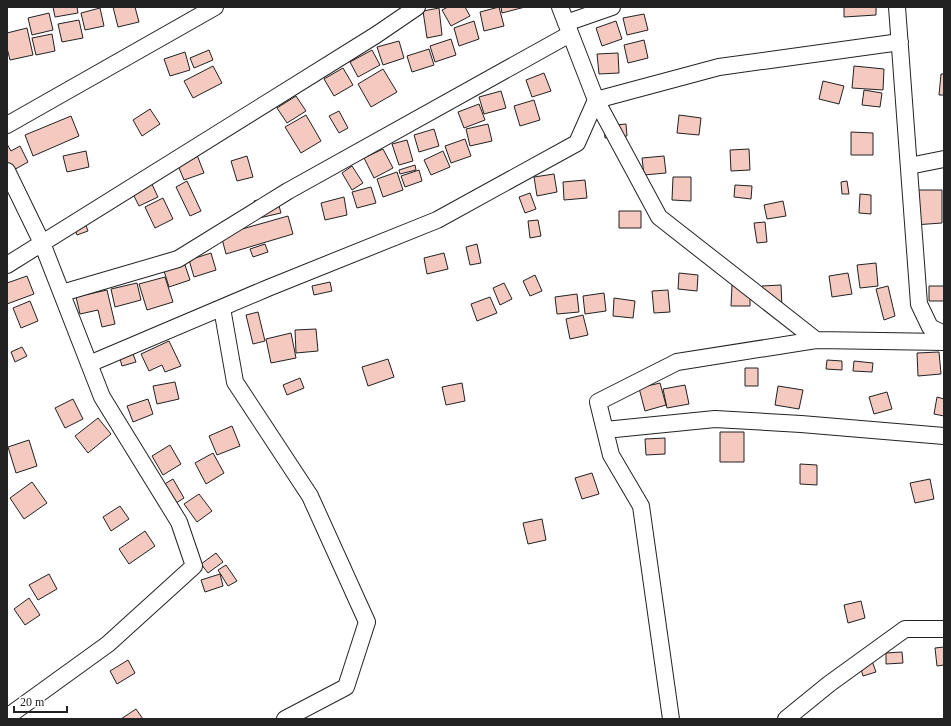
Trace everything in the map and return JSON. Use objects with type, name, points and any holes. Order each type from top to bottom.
[{"type":"street","points":[[7,125],[215,7]]},
{"type":"street","points":[[7,265],[376,35],[417,7]]},
{"type":"street","points":[[560,7],[596,100],[659,217],[816,340]]},
{"type":"street","points":[[62,293],[178,259],[288,191],[568,28],[612,7]]},
{"type":"street","points":[[898,7],[919,304],[930,326],[944,334]]},
{"type":"street","points":[[596,100],[719,67],[900,42]]},
{"type":"street","points":[[89,364],[437,220],[577,143],[596,100]]},
{"type":"street","points":[[909,166],[944,159]]},
{"type":"street","points":[[7,171],[42,243],[102,397],[179,522],[194,566],[108,644],[7,717]]},
{"type":"street","points":[[222,308],[235,382],[310,496],[367,622],[346,686],[285,719]]},
{"type":"street","points":[[671,719],[641,506],[611,455],[598,402],[677,362],[816,340],[944,342]]},
{"type":"street","points":[[605,430],[715,419],[802,424],[944,436]]},
{"type":"street","points":[[786,719],[829,684],[904,628],[944,629]]},
{"type":"building","points":[[53,7],[77,7],[78,13],[55,17]]},
{"type":"building","points":[[113,7],[135,7],[139,22],[118,27]]},
{"type":"building","points":[[448,7],[465,7],[470,16],[451,26],[442,10]]},
{"type":"building","points":[[499,7],[504,26],[484,31],[480,12]]},
{"type":"building","points":[[501,7],[525,7],[502,13]]},
{"type":"building","points":[[844,7],[876,7],[876,15],[844,17]]},
{"type":"building","points":[[100,8],[104,26],[85,30],[81,13]]},
{"type":"building","points":[[439,8],[442,35],[427,38],[423,11]]},
{"type":"building","points":[[49,13],[53,30],[32,35],[28,18]]},
{"type":"building","points":[[644,14],[648,30],[627,35],[623,18]]},
{"type":"building","points":[[79,20],[83,38],[62,42],[58,24]]},
{"type":"building","points":[[474,21],[479,39],[459,46],[454,28]]},
{"type":"building","points":[[616,21],[622,39],[602,46],[596,28]]},
{"type":"building","points":[[27,28],[33,55],[10,60],[7,48],[7,33]]},
{"type":"building","points":[[52,34],[55,51],[36,55],[32,38]]},
{"type":"building","points":[[451,39],[456,55],[435,62],[430,46]]},
{"type":"building","points":[[644,40],[648,58],[628,63],[624,45]]},
{"type":"building","points":[[399,41],[404,58],[383,65],[377,47]]},
{"type":"building","points":[[429,49],[434,65],[412,72],[407,56]]},
{"type":"building","points":[[209,50],[213,60],[194,68],[190,58]]},
{"type":"building","points":[[372,50],[380,65],[358,77],[350,62]]},
{"type":"building","points":[[185,52],[190,70],[170,76],[164,59]]},
{"type":"building","points":[[618,53],[619,73],[599,74],[597,54]]},
{"type":"building","points":[[213,66],[222,83],[193,98],[184,81]]},
{"type":"building","points":[[854,66],[884,69],[883,90],[852,88]]},
{"type":"building","points":[[343,68],[353,85],[334,96],[324,79]]},
{"type":"building","points":[[383,69],[397,92],[371,107],[358,84]]},
{"type":"building","points":[[544,73],[551,91],[532,97],[526,80]]},
{"type":"building","points":[[941,74],[944,74],[944,95],[939,95]]},
{"type":"building","points":[[823,81],[844,86],[839,104],[819,99]]},
{"type":"building","points":[[864,90],[882,93],[880,107],[862,105]]},
{"type":"building","points":[[501,91],[506,108],[484,114],[479,97]]},
{"type":"building","points":[[296,96],[306,111],[287,123],[277,108]]},
{"type":"building","points":[[534,100],[540,120],[520,126],[514,106]]},
{"type":"building","points":[[479,104],[485,120],[464,128],[458,112]]},
{"type":"building","points":[[150,109],[160,124],[142,136],[133,120]]},
{"type":"building","points":[[339,111],[348,128],[339,133],[329,116]]},
{"type":"building","points":[[306,115],[321,141],[301,153],[285,127]]},
{"type":"building","points":[[679,115],[701,118],[699,135],[677,133]]},
{"type":"building","points":[[71,116],[79,136],[33,156],[25,135]]},
{"type":"building","points":[[488,124],[492,141],[470,146],[466,129]]},
{"type":"building","points":[[626,124],[627,136],[605,138],[604,126]]},
{"type":"building","points":[[434,129],[439,146],[419,152],[414,135]]},
{"type":"building","points":[[851,132],[873,133],[873,155],[851,155]]},
{"type":"building","points":[[465,139],[471,156],[451,163],[445,146]]},
{"type":"building","points":[[407,140],[413,161],[399,165],[392,144]]},
{"type":"building","points":[[7,144],[11,151],[20,146],[28,162],[10,172],[7,167]]},
{"type":"building","points":[[383,149],[393,168],[374,178],[364,158]]},
{"type":"building","points":[[749,149],[750,170],[731,171],[730,150]]},
{"type":"building","points":[[86,151],[89,167],[67,172],[63,156]]},
{"type":"building","points":[[443,151],[450,167],[431,175],[424,160]]},
{"type":"building","points":[[197,155],[204,173],[184,180],[177,163]]},
{"type":"building","points":[[247,156],[253,177],[237,181],[231,161]]},
{"type":"building","points":[[664,156],[666,173],[644,175],[642,158]]},
{"type":"building","points":[[415,165],[416,170],[400,174],[399,170]]},
{"type":"building","points":[[352,166],[363,183],[352,190],[342,173]]},
{"type":"building","points":[[419,170],[422,181],[405,187],[401,176]]},
{"type":"building","points":[[397,172],[403,190],[383,197],[377,179]]},
{"type":"building","points":[[554,174],[557,192],[537,196],[534,177]]},
{"type":"building","points":[[673,177],[691,177],[691,201],[672,200]]},
{"type":"building","points":[[150,180],[158,197],[139,206],[131,190]]},
{"type":"building","points":[[585,180],[587,198],[564,200],[563,182]]},
{"type":"building","points":[[187,181],[201,211],[190,216],[176,187]]},
{"type":"building","points":[[847,181],[849,194],[842,194],[841,182]]},
{"type":"building","points":[[735,185],[752,186],[751,199],[734,197]]},
{"type":"building","points":[[371,187],[376,203],[357,208],[352,192]]},
{"type":"building","points":[[914,190],[942,190],[942,223],[914,225]]},
{"type":"building","points":[[530,193],[536,209],[525,213],[519,197]]},
{"type":"building","points":[[860,194],[871,195],[871,214],[859,213]]},
{"type":"building","points":[[276,195],[281,213],[259,218],[254,201]]},
{"type":"building","points":[[344,197],[347,215],[325,220],[321,203]]},
{"type":"building","points":[[163,198],[173,219],[155,228],[145,207]]},
{"type":"building","points":[[783,201],[786,216],[767,219],[764,205]]},
{"type":"building","points":[[619,211],[641,211],[641,228],[619,228]]},
{"type":"building","points":[[82,215],[88,231],[77,235],[71,219]]},
{"type":"building","points":[[288,216],[293,234],[226,254],[221,235]]},
{"type":"building","points":[[538,220],[541,236],[530,238],[528,221]]},
{"type":"building","points":[[765,222],[767,242],[757,243],[754,223]]},
{"type":"building","points":[[265,244],[268,252],[253,257],[250,249]]},
{"type":"building","points":[[477,244],[481,263],[470,265],[466,247]]},
{"type":"building","points":[[211,253],[216,270],[194,277],[189,260]]},
{"type":"building","points":[[444,253],[448,269],[427,274],[424,258]]},
{"type":"building","points":[[876,263],[878,286],[860,288],[857,265]]},
{"type":"building","points":[[185,265],[190,280],[169,287],[164,271]]},
{"type":"building","points":[[679,273],[698,275],[697,291],[678,289]]},
{"type":"building","points":[[848,273],[852,294],[832,297],[829,276]]},
{"type":"building","points":[[535,275],[542,291],[530,296],[523,281]]},
{"type":"building","points":[[27,276],[34,294],[7,304],[7,283]]},
{"type":"building","points":[[165,277],[173,302],[147,310],[139,284]]},
{"type":"building","points":[[330,282],[332,291],[314,295],[312,286]]},
{"type":"building","points":[[137,283],[141,300],[115,307],[111,289]]},
{"type":"building","points":[[504,283],[512,299],[500,305],[493,288]]},
{"type":"building","points":[[732,285],[750,286],[750,306],[731,306]]},
{"type":"building","points":[[781,285],[782,307],[764,308],[762,286]]},
{"type":"building","points":[[888,286],[895,316],[884,320],[876,289]]},
{"type":"building","points":[[929,286],[944,286],[944,301],[929,301]]},
{"type":"building","points":[[107,290],[115,324],[102,327],[98,310],[80,314],[76,297]]},
{"type":"building","points":[[668,290],[670,312],[654,313],[652,291]]},
{"type":"building","points":[[604,293],[606,311],[585,314],[583,296]]},
{"type":"building","points":[[577,294],[579,312],[557,314],[555,297]]},
{"type":"building","points":[[490,297],[497,313],[477,321],[471,304]]},
{"type":"building","points":[[614,298],[635,301],[633,318],[613,316]]},
{"type":"building","points":[[30,301],[38,321],[21,328],[13,308]]},
{"type":"building","points":[[258,312],[265,341],[253,344],[246,315]]},
{"type":"building","points":[[583,315],[588,335],[570,339],[566,319]]},
{"type":"building","points":[[316,329],[318,351],[296,353],[295,330]]},
{"type":"building","points":[[291,333],[296,358],[271,363],[266,339]]},
{"type":"building","points":[[169,341],[181,366],[165,372],[162,365],[149,371],[141,354]]},
{"type":"building","points":[[22,347],[27,356],[15,362],[11,352]]},
{"type":"building","points":[[132,351],[136,362],[122,366],[119,355]]},
{"type":"building","points":[[939,352],[941,374],[918,376],[917,353]]},
{"type":"building","points":[[388,359],[394,377],[368,386],[362,367]]},
{"type":"building","points":[[827,360],[842,361],[842,370],[826,369]]},
{"type":"building","points":[[854,361],[873,363],[872,372],[853,371]]},
{"type":"building","points":[[745,368],[758,368],[758,386],[745,386]]},
{"type":"building","points":[[300,378],[304,388],[287,395],[283,385]]},
{"type":"building","points":[[175,382],[179,399],[157,404],[153,386]]},
{"type":"building","points":[[462,383],[465,401],[446,405],[442,387]]},
{"type":"building","points":[[660,383],[666,405],[645,411],[639,388]]},
{"type":"building","points":[[685,385],[689,404],[667,408],[663,389]]},
{"type":"building","points":[[778,386],[803,390],[799,409],[775,405]]},
{"type":"building","points":[[887,392],[892,409],[874,414],[869,397]]},
{"type":"building","points":[[937,397],[944,399],[944,416],[934,414]]},
{"type":"building","points":[[73,399],[83,419],[65,428],[55,408]]},
{"type":"building","points":[[148,399],[153,414],[133,422],[127,406]]},
{"type":"building","points":[[98,418],[111,434],[88,453],[75,436]]},
{"type":"building","points":[[232,426],[240,446],[217,455],[209,436]]},
{"type":"building","points":[[720,432],[744,432],[744,462],[720,462]]},
{"type":"building","points":[[665,438],[665,454],[646,455],[645,439]]},
{"type":"building","points":[[29,440],[37,466],[16,473],[8,447]]},
{"type":"building","points":[[170,445],[181,464],[163,475],[152,456]]},
{"type":"building","points":[[213,453],[224,473],[206,484],[195,463]]},
{"type":"building","points":[[800,464],[817,465],[817,485],[800,484]]},
{"type":"building","points":[[592,473],[599,494],[582,499],[575,478]]},
{"type":"building","points":[[173,479],[184,498],[170,507],[158,488]]},
{"type":"building","points":[[930,479],[934,499],[915,503],[910,483]]},
{"type":"building","points":[[32,482],[47,503],[24,519],[10,498]]},
{"type":"building","points":[[199,494],[212,511],[197,522],[184,504]]},
{"type":"building","points":[[120,506],[129,519],[111,531],[103,517]]},
{"type":"building","points":[[542,519],[546,540],[528,544],[523,523]]},
{"type":"building","points":[[145,531],[155,546],[129,564],[119,549]]},
{"type":"building","points":[[216,553],[223,562],[208,573],[201,564]]},
{"type":"building","points":[[226,565],[237,581],[228,586],[218,570]]},
{"type":"building","points":[[49,574],[57,589],[38,600],[29,585]]},
{"type":"building","points":[[220,574],[223,586],[205,592],[201,580]]},
{"type":"building","points":[[29,598],[40,615],[25,625],[14,609]]},
{"type":"building","points":[[861,601],[865,618],[848,623],[844,605]]},
{"type":"building","points":[[944,647],[944,665],[937,666],[935,648]]},
{"type":"building","points":[[902,652],[903,663],[886,664],[886,653]]},
{"type":"building","points":[[870,655],[876,672],[863,676],[858,659]]},
{"type":"building","points":[[128,660],[135,673],[117,684],[110,671]]},
{"type":"building","points":[[136,709],[143,719],[121,719]]}]
